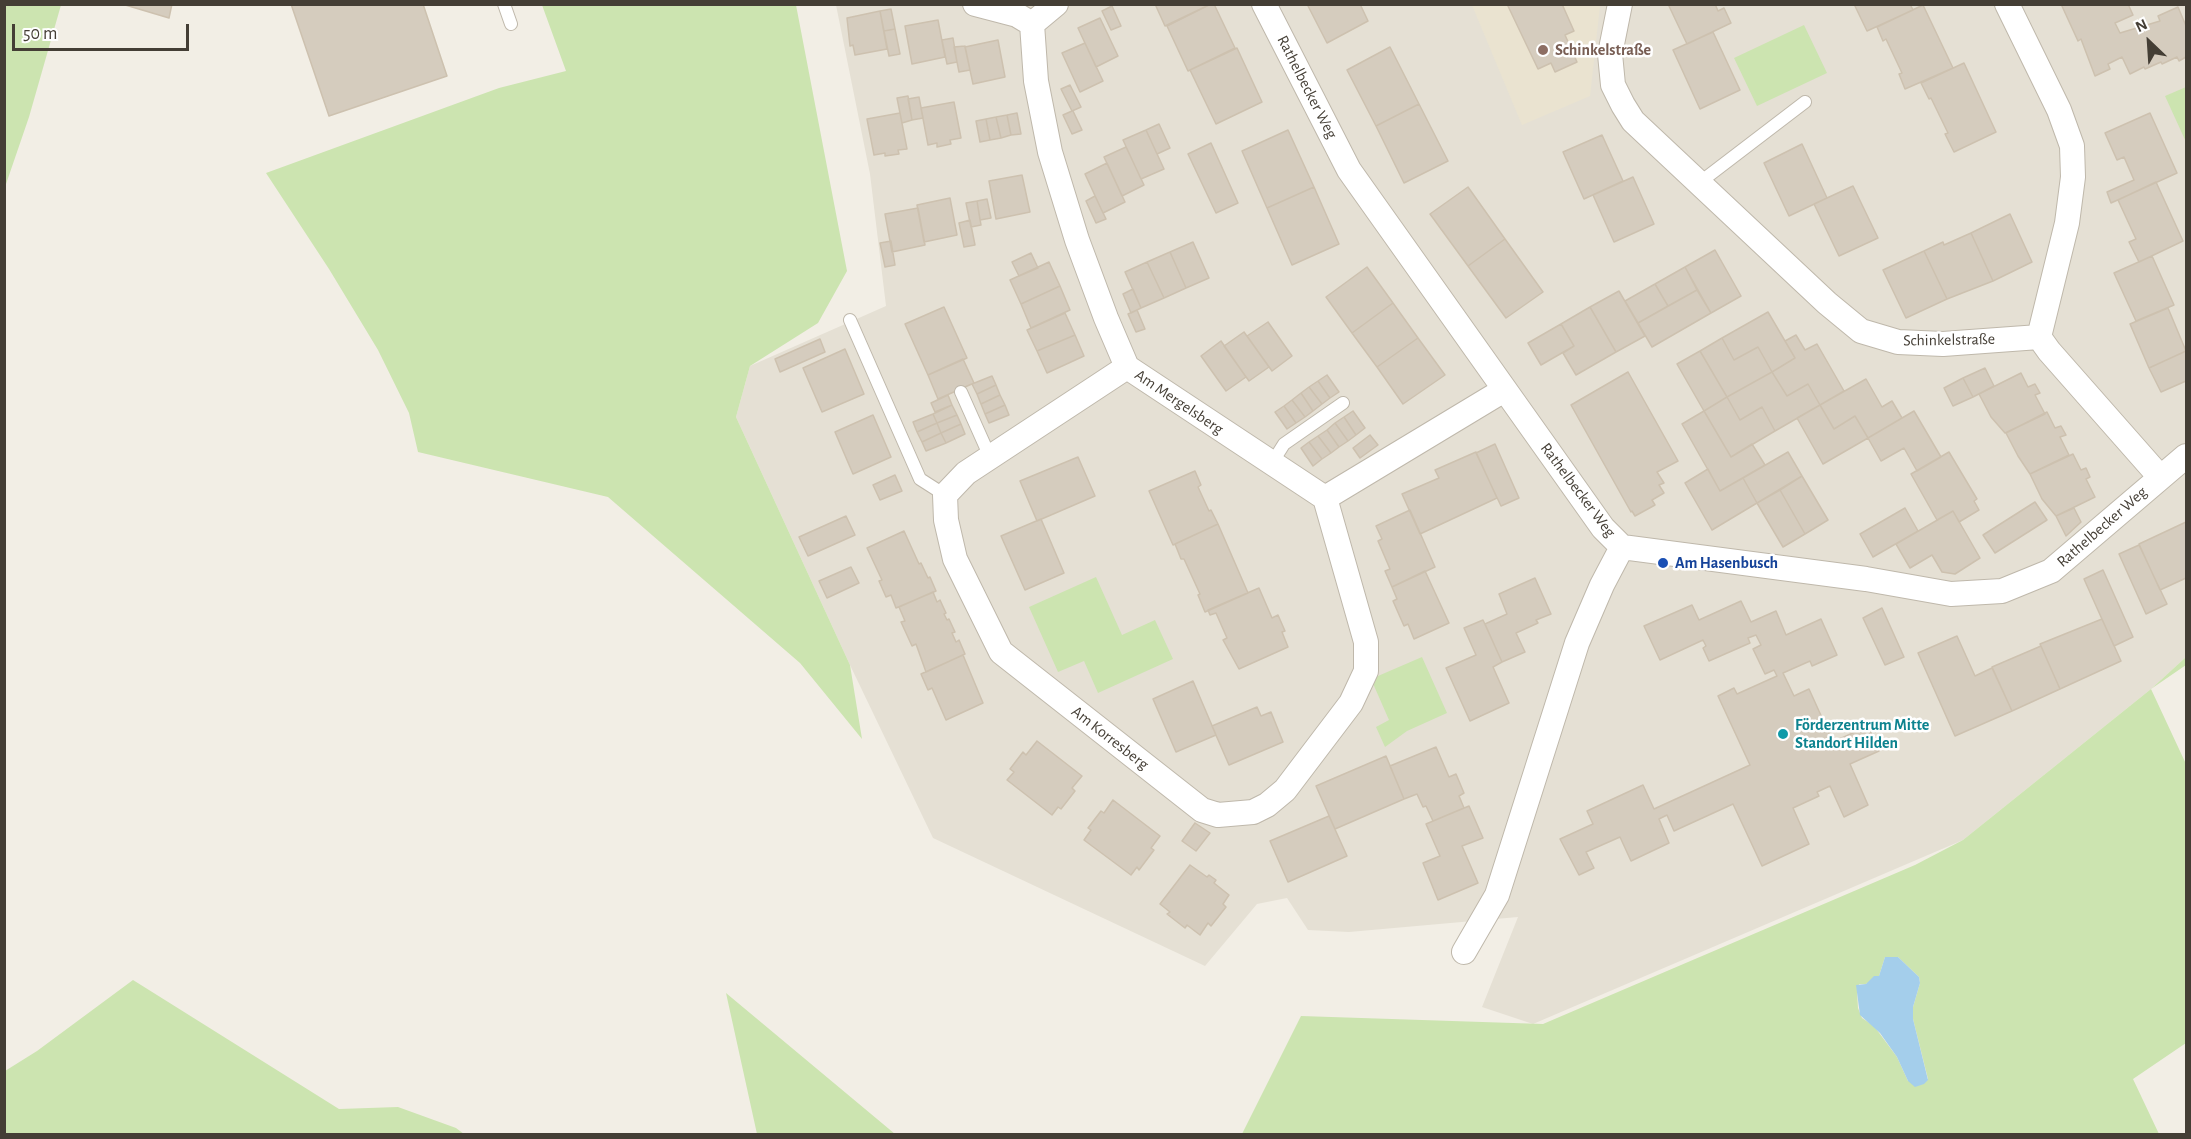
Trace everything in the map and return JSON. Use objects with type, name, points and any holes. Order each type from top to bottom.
[{"type":"street","points":[[975,4],[1017,15],[1032,24],[1056,4]]},
{"type":"street","name":"Rathelbecker Weg","points":[[1264,4],[1349,170],[1603,528],[1622,548],[1866,579],[1951,594],[2002,591],[2050,571],[2187,456]]},
{"type":"street","name":"Schinkelstraße","points":[[1620,4],[1610,54],[1613,85],[1633,121],[1827,303],[1861,331],[1898,342],[1942,344],[2039,337]]},
{"type":"street","points":[[2007,4],[2059,110],[2072,146],[2073,177],[2067,223],[2039,337],[2160,477]]},
{"type":"street","name":"Am Mergelsberg","points":[[1032,24],[1036,81],[1050,152],[1077,240],[1127,367],[1325,498]]},
{"type":"street","points":[[945,495],[966,473],[1127,367]]},
{"type":"street","points":[[1325,498],[1504,390]]},
{"type":"street","name":"Am Korresberg","points":[[945,495],[946,520],[955,559],[1000,652],[1202,810],[1218,815],[1253,812],[1267,805],[1286,790],[1351,703],[1366,671],[1366,642],[1325,498]]},
{"type":"street","points":[[1464,952],[1497,895],[1577,643],[1602,585],[1622,548]]},
{"type":"lane","points":[[504,4],[511,24]]},
{"type":"lane","points":[[1699,183],[1805,102]]},
{"type":"lane","points":[[850,320],[920,479],[945,495]]},
{"type":"lane","points":[[961,392],[990,457]]},
{"type":"lane","points":[[1272,463],[1284,444],[1343,403]]},
{"type":"shaded area","points":[[836,5],[2186,5],[2186,657],[2151,689],[1963,840],[1533,1024],[1482,1007],[1518,917],[1349,932],[1308,930],[1287,898],[1257,904],[1205,966],[933,838],[850,665],[736,417],[750,366],[886,306],[870,174]]},
{"type":"shaded area","name":"Schinkelstraße","points":[[1472,5],[1600,5],[1590,96],[1522,125]]},
{"type":"green space","points":[[5,4],[61,5],[29,117],[5,187]]},
{"type":"green space","points":[[542,5],[796,5],[847,271],[818,323],[750,366],[736,417],[850,665],[862,739],[800,663],[608,497],[418,452],[409,413],[378,350],[329,269],[266,173],[499,88],[566,71]]},
{"type":"green space","points":[[1804,25],[1827,73],[1757,106],[1734,58]]},
{"type":"green space","points":[[2186,87],[2186,142],[2165,96]]},
{"type":"green space","points":[[1096,577],[1122,635],[1155,620],[1173,659],[1098,693],[1084,661],[1058,672],[1029,607]]},
{"type":"green space","points":[[1422,657],[1447,713],[1407,731],[1385,747],[1376,727],[1389,720],[1371,679]]},
{"type":"green space","points":[[2186,657],[2186,665],[2151,689]]},
{"type":"green space","points":[[2151,689],[2186,764],[2186,1043],[2133,1079],[2159,1134],[1242,1134],[1301,1016],[1543,1024],[1915,865],[1963,840]],"holes":[[[1885,957],[1898,957],[1919,977],[1920,983],[1913,1007],[1913,1019],[1928,1079],[1908,1081],[1897,1057],[1874,1026],[1862,1018],[1858,1008],[1859,984],[1866,984],[1879,976]]]},
{"type":"green space","points":[[133,980],[339,1109],[398,1107],[456,1128],[464,1134],[5,1134],[5,1071],[37,1051]]},
{"type":"green space","points":[[726,993],[895,1134],[757,1134]]},
{"type":"water","points":[[1885,957],[1898,957],[1919,977],[1920,983],[1913,1007],[1913,1019],[1928,1080],[1915,1087],[1908,1081],[1897,1057],[1880,1033],[1860,1015],[1856,985],[1866,984],[1874,976],[1879,976]]},
{"type":"building","points":[[122,4],[172,4],[169,18]]},
{"type":"building","points":[[291,4],[423,4],[447,76],[329,116]]},
{"type":"building","points":[[1155,4],[1211,4],[1165,26]]},
{"type":"building","points":[[1214,4],[1235,48],[1188,71],[1167,26]]},
{"type":"building","points":[[1307,4],[1360,4],[1368,21],[1327,43]]},
{"type":"building","points":[[1507,4],[1562,4],[1574,31],[1565,35],[1577,62],[1555,72],[1551,63],[1538,69]]},
{"type":"building","points":[[1668,4],[1715,4],[1718,11],[1724,8],[1731,23],[1687,44]]},
{"type":"building","points":[[1854,4],[1910,4],[1913,10],[1867,31]]},
{"type":"building","points":[[2061,4],[2128,4],[2133,15],[2115,23],[2120,33],[2160,21],[2158,16],[2178,7],[2186,26],[2186,57],[2179,61],[2177,57],[2162,64],[2161,62],[2145,69],[2144,67],[2130,74],[2122,57],[2108,64],[2110,69],[2095,76],[2081,39],[2078,41]]},
{"type":"building","points":[[1923,5],[1953,68],[1905,89],[1899,74],[1902,73],[1886,39],[1883,41],[1877,27]]},
{"type":"building","points":[[1112,6],[1121,26],[1111,30],[1102,11]]},
{"type":"building","points":[[891,9],[895,29],[884,31],[880,11]]},
{"type":"building","points":[[880,11],[887,49],[855,55],[853,45],[850,46],[847,18]]},
{"type":"building","points":[[1100,18],[1118,56],[1096,67],[1078,28]]},
{"type":"building","points":[[938,20],[945,57],[912,64],[905,26]]},
{"type":"building","points":[[895,29],[900,54],[889,56],[884,31]]},
{"type":"building","points":[[1713,32],[1740,90],[1700,109],[1673,50]]},
{"type":"building","points":[[953,38],[957,62],[947,64],[942,40]]},
{"type":"building","points":[[998,40],[1005,77],[973,84],[965,47]]},
{"type":"building","points":[[1085,43],[1103,81],[1080,92],[1062,53]]},
{"type":"building","points":[[965,46],[970,70],[959,72],[954,47]]},
{"type":"building","points":[[1390,47],[1419,104],[1376,126],[1347,70]]},
{"type":"building","points":[[1237,48],[1262,102],[1216,124],[1190,70]]},
{"type":"building","points":[[1964,63],[1996,132],[1954,152],[1945,134],[1948,133],[1921,83]]},
{"type":"building","points":[[1070,85],[1081,107],[1072,111],[1061,89]]},
{"type":"building","points":[[908,96],[912,120],[902,123],[897,98]]},
{"type":"building","points":[[919,97],[923,118],[912,120],[908,99]]},
{"type":"building","points":[[954,102],[961,138],[950,140],[951,144],[937,147],[937,143],[928,145],[921,108]]},
{"type":"building","points":[[1419,104],[1448,161],[1404,183],[1376,126]]},
{"type":"building","points":[[1073,111],[1082,130],[1072,134],[1063,115]]},
{"type":"building","points":[[900,113],[907,149],[898,150],[899,154],[874,155],[867,119]]},
{"type":"building","points":[[1017,113],[1021,134],[1011,135],[1007,115]]},
{"type":"building","points":[[2150,113],[2177,173],[2111,203],[2107,192],[2134,180],[2124,157],[2117,160],[2105,133]]},
{"type":"building","points":[[1007,115],[1011,135],[1001,138],[996,117]]},
{"type":"building","points":[[996,117],[1001,138],[990,140],[986,119]]},
{"type":"building","points":[[986,119],[990,140],[980,142],[976,121]]},
{"type":"building","points":[[1159,124],[1170,148],[1157,154],[1146,130]]},
{"type":"building","points":[[1146,130],[1164,169],[1141,179],[1123,140]]},
{"type":"building","points":[[1288,130],[1314,187],[1267,208],[1242,151]]},
{"type":"building","points":[[1602,135],[1623,181],[1584,199],[1563,152]]},
{"type":"building","points":[[1211,143],[1238,203],[1216,213],[1188,154]]},
{"type":"building","points":[[1802,144],[1827,198],[1789,216],[1764,163]]},
{"type":"building","points":[[1126,147],[1144,185],[1122,196],[1104,157]]},
{"type":"building","points":[[1107,163],[1125,202],[1103,213],[1085,174]]},
{"type":"building","points":[[1022,175],[1030,212],[996,219],[989,181]]},
{"type":"building","points":[[1633,177],[1654,224],[1614,242],[1593,195]]},
{"type":"building","points":[[2156,182],[2183,241],[2139,262],[2129,242],[2136,239],[2118,200]]},
{"type":"building","points":[[1853,186],[1878,238],[1839,256],[1814,204]]},
{"type":"building","points":[[1314,187],[1339,244],[1292,265],[1267,208]]},
{"type":"building","points":[[1468,187],[1505,239],[1468,266],[1430,214]]},
{"type":"building","points":[[1095,196],[1106,219],[1096,223],[1086,201]]},
{"type":"building","points":[[950,198],[957,235],[924,242],[917,205]]},
{"type":"building","points":[[987,199],[991,218],[980,220],[977,201]]},
{"type":"building","points":[[977,201],[981,225],[971,227],[966,203]]},
{"type":"building","points":[[918,208],[925,245],[892,252],[885,214]]},
{"type":"building","points":[[2010,214],[2032,262],[1993,281],[1971,233]]},
{"type":"building","points":[[970,220],[975,245],[964,247],[959,223]]},
{"type":"building","points":[[1971,233],[1993,281],[1947,299],[1924,251]]},
{"type":"building","points":[[1505,239],[1543,292],[1506,318],[1468,266]]},
{"type":"building","points":[[891,241],[895,265],[885,267],[880,243]]},
{"type":"building","points":[[1193,242],[1209,278],[1186,288],[1170,252]]},
{"type":"building","points":[[1715,250],[1741,296],[1711,313],[1685,267]]},
{"type":"building","points":[[1924,251],[1947,299],[1906,318],[1883,270]]},
{"type":"building","points":[[1170,252],[1186,288],[1164,298],[1147,262]]},
{"type":"building","points":[[1031,253],[1038,268],[1019,276],[1012,262]]},
{"type":"building","points":[[2152,256],[2174,305],[2136,321],[2114,273]]},
{"type":"building","points":[[1049,262],[1060,286],[1021,304],[1010,280]]},
{"type":"building","points":[[1147,262],[1164,298],[1141,308],[1125,272]]},
{"type":"building","points":[[1367,267],[1393,303],[1352,333],[1326,297]]},
{"type":"building","points":[[1685,267],[1697,290],[1668,306],[1655,284]]},
{"type":"building","points":[[1655,284],[1668,306],[1638,323],[1625,301]]},
{"type":"building","points":[[1060,286],[1070,310],[1031,328],[1021,304]]},
{"type":"building","points":[[1133,289],[1141,308],[1131,313],[1123,294]]},
{"type":"building","points":[[1697,290],[1711,313],[1652,347],[1638,323]]},
{"type":"building","points":[[1619,291],[1645,336],[1616,352],[1590,307]]},
{"type":"building","points":[[1393,303],[1418,338],[1377,367],[1352,333]]},
{"type":"building","points":[[944,307],[967,358],[928,375],[905,324]]},
{"type":"building","points":[[1590,307],[1616,352],[1576,375],[1563,353],[1574,346],[1561,324]]},
{"type":"building","points":[[2168,308],[2186,351],[2149,368],[2130,324]]},
{"type":"building","points":[[1137,310],[1145,329],[1136,332],[1128,314]]},
{"type":"building","points":[[1768,312],[1795,358],[1772,372],[1758,347],[1734,360],[1722,338]]},
{"type":"building","points":[[1065,313],[1075,335],[1037,351],[1027,330]]},
{"type":"building","points":[[1268,322],[1292,356],[1272,371],[1247,336]]},
{"type":"building","points":[[1561,324],[1574,346],[1541,365],[1528,343]]},
{"type":"building","points":[[1244,332],[1269,367],[1249,381],[1224,346]]},
{"type":"building","points":[[1075,335],[1084,356],[1047,373],[1037,351]]},
{"type":"building","points":[[1796,335],[1805,350],[1817,344],[1844,391],[1820,405],[1808,384],[1787,396],[1772,372],[1795,358],[1785,341]]},
{"type":"building","points":[[1418,338],[1445,375],[1403,404],[1377,367]]},
{"type":"building","points":[[1722,338],[1734,360],[1758,347],[1772,372],[1727,397],[1700,351]]},
{"type":"building","points":[[820,339],[825,352],[780,372],[775,359]]},
{"type":"building","points":[[1221,341],[1246,377],[1226,391],[1201,356]]},
{"type":"building","points":[[845,349],[864,394],[822,412],[803,368]]},
{"type":"building","points":[[1700,351],[1727,397],[1704,411],[1677,364]]},
{"type":"building","points":[[2186,351],[2186,381],[2161,392],[2149,368]]},
{"type":"building","points":[[963,359],[974,383],[938,399],[928,375]]},
{"type":"building","points":[[1985,368],[1994,386],[1973,397],[1963,378]]},
{"type":"building","points":[[1628,372],[1678,461],[1657,472],[1664,483],[1659,485],[1664,493],[1652,500],[1655,505],[1635,516],[1571,405]]},
{"type":"building","points":[[1772,372],[1787,396],[1808,384],[1820,405],[1775,431],[1762,407],[1740,420],[1727,397]]},
{"type":"building","points":[[2021,373],[2028,387],[2035,384],[2040,393],[2035,395],[2045,414],[2005,433],[1991,417],[1979,394]]},
{"type":"building","points":[[1327,375],[1339,392],[1330,398],[1318,381]]},
{"type":"building","points":[[992,376],[996,385],[977,394],[972,384]]},
{"type":"building","points":[[1963,378],[1973,397],[1953,406],[1944,388]]},
{"type":"building","points":[[1866,379],[1882,407],[1892,401],[1902,418],[1868,438],[1855,416],[1834,429],[1820,405]]},
{"type":"building","points":[[1318,381],[1330,398],[1322,404],[1309,387]]},
{"type":"building","points":[[996,385],[1000,395],[981,404],[977,394]]},
{"type":"building","points":[[1309,387],[1322,404],[1313,411],[1301,393]]},
{"type":"building","points":[[1301,393],[1313,411],[1305,417],[1292,400]]},
{"type":"building","points":[[948,395],[952,405],[935,412],[931,403]]},
{"type":"building","points":[[1000,395],[1005,405],[985,414],[981,404]]},
{"type":"building","points":[[1727,397],[1740,420],[1762,407],[1775,431],[1731,457],[1704,411]]},
{"type":"building","points":[[1292,400],[1305,417],[1296,423],[1284,406]]},
{"type":"building","points":[[952,405],[957,415],[937,423],[933,414]]},
{"type":"building","points":[[1005,405],[1009,415],[989,423],[985,414]]},
{"type":"building","points":[[1820,405],[1834,429],[1855,416],[1868,438],[1823,464],[1797,418]]},
{"type":"building","points":[[1284,406],[1296,423],[1287,429],[1275,412]]},
{"type":"building","points":[[1353,411],[1365,428],[1356,435],[1344,417]]},
{"type":"building","points":[[1704,411],[1731,457],[1752,444],[1765,465],[1720,491],[1682,424]]},
{"type":"building","points":[[1914,411],[1941,457],[1917,471],[1904,448],[1881,461],[1868,438]]},
{"type":"building","points":[[2047,412],[2055,428],[2061,426],[2066,435],[2060,437],[2069,455],[2030,474],[2006,433]]},
{"type":"building","points":[[933,414],[937,423],[917,432],[913,422]]},
{"type":"building","points":[[873,415],[891,457],[853,474],[835,432]]},
{"type":"building","points":[[957,415],[961,424],[941,433],[937,423]]},
{"type":"building","points":[[1344,417],[1356,435],[1348,441],[1335,423]]},
{"type":"building","points":[[937,423],[941,433],[922,442],[917,432]]},
{"type":"building","points":[[1335,423],[1348,441],[1339,447],[1327,430]]},
{"type":"building","points":[[961,424],[965,434],[946,443],[941,433]]},
{"type":"building","points":[[1327,430],[1339,447],[1331,453],[1318,436]]},
{"type":"building","points":[[941,433],[946,443],[926,451],[922,442]]},
{"type":"building","points":[[1370,435],[1378,445],[1360,458],[1353,448]]},
{"type":"building","points":[[1318,436],[1331,453],[1322,459],[1309,442]]},
{"type":"building","points":[[1309,442],[1322,459],[1313,466],[1301,448]]},
{"type":"building","points":[[1495,444],[1519,498],[1501,506],[1476,453]]},
{"type":"building","points":[[1476,452],[1497,498],[1420,534],[1402,494],[1439,478],[1435,470]]},
{"type":"building","points":[[1788,452],[1802,476],[1757,503],[1743,478]]},
{"type":"building","points":[[1949,452],[1977,499],[1974,501],[1979,510],[1959,522],[1953,511],[1937,520],[1911,474]]},
{"type":"building","points":[[2073,454],[2081,470],[2086,468],[2090,477],[2086,479],[2095,497],[2056,516],[2042,499],[2030,474]]},
{"type":"building","points":[[1078,457],[1095,496],[1037,521],[1020,481]]},
{"type":"building","points":[[1708,469],[1720,491],[1743,478],[1757,503],[1712,530],[1685,483]]},
{"type":"building","points":[[1195,471],[1201,485],[1198,487],[1218,524],[1173,545],[1149,491]]},
{"type":"building","points":[[895,475],[902,491],[880,500],[873,485]]},
{"type":"building","points":[[1802,476],[1828,520],[1805,534],[1780,490]]},
{"type":"building","points":[[1780,490],[1805,534],[1783,547],[1757,503]]},
{"type":"building","points":[[2035,502],[2047,520],[1995,553],[1983,535]]},
{"type":"building","points":[[1905,508],[1918,531],[1873,557],[1860,534]]},
{"type":"building","points":[[2074,508],[2081,522],[2066,536],[2056,516]]},
{"type":"building","points":[[1410,510],[1435,567],[1392,587],[1385,571],[1390,569],[1378,541],[1382,539],[1376,526]]},
{"type":"building","points":[[1953,511],[1980,558],[1955,574],[1942,572],[1932,555],[1910,568],[1896,544]]},
{"type":"building","points":[[846,516],[855,535],[808,556],[799,537]]},
{"type":"building","points":[[1041,519],[1064,573],[1025,590],[1001,536]]},
{"type":"building","points":[[2186,522],[2186,578],[2160,590],[2139,544]]},
{"type":"building","points":[[1218,524],[1248,593],[1205,612],[1198,595],[1200,594],[1175,544]]},
{"type":"building","points":[[904,531],[919,564],[921,563],[928,578],[930,577],[936,591],[896,608],[891,595],[886,597],[879,581],[882,580],[867,548]]},
{"type":"building","points":[[2139,545],[2167,604],[2146,614],[2119,554]]},
{"type":"building","points":[[851,567],[859,583],[827,598],[819,581]]},
{"type":"building","points":[[2103,570],[2133,637],[2114,646],[2084,579]]},
{"type":"building","points":[[1425,571],[1449,623],[1414,639],[1408,624],[1404,626],[1393,601],[1397,599],[1392,587]]},
{"type":"building","points":[[1535,578],[1551,614],[1536,620],[1538,623],[1516,633],[1525,652],[1502,662],[1485,624],[1507,614],[1499,594]]},
{"type":"building","points":[[1259,588],[1272,618],[1278,615],[1285,631],[1282,632],[1288,647],[1239,669],[1223,640],[1227,638],[1216,613],[1210,615],[1208,610]]},
{"type":"building","points":[[933,592],[937,602],[940,600],[946,613],[944,614],[955,632],[952,633],[956,642],[959,640],[965,654],[926,672],[916,644],[912,646],[901,622],[905,621],[899,607]]},
{"type":"building","name":"Förderzentrum Mitte Standort Hilden","points":[[1741,601],[1751,622],[1776,611],[1786,635],[1821,619],[1837,655],[1812,666],[1810,661],[1783,673],[1794,696],[1809,689],[1833,742],[1868,726],[1879,751],[1850,764],[1868,805],[1844,817],[1830,786],[1817,792],[1819,796],[1793,808],[1809,844],[1762,866],[1733,804],[1674,831],[1667,815],[1659,819],[1669,843],[1631,861],[1620,837],[1586,852],[1594,868],[1579,875],[1560,839],[1593,824],[1587,811],[1643,785],[1654,809],[1750,765],[1718,696],[1734,688],[1737,694],[1777,676],[1774,670],[1765,674],[1753,649],[1761,645],[1756,635],[1748,638],[1750,643],[1709,661],[1703,648],[1706,646],[1703,640],[1660,660],[1644,626],[1692,605],[1699,620]]},
{"type":"building","points":[[1882,608],[1904,657],[1885,665],[1863,618]]},
{"type":"building","points":[[2102,619],[2121,661],[2060,689],[2040,644]]},
{"type":"building","points":[[1483,620],[1502,662],[1493,667],[1509,703],[1470,721],[1446,668],[1476,655],[1464,628]]},
{"type":"building","points":[[1957,636],[1975,676],[1992,668],[2012,711],[1955,736],[1918,653]]},
{"type":"building","points":[[2041,646],[2060,689],[2012,711],[1992,667]]},
{"type":"building","points":[[963,655],[983,703],[946,720],[932,688],[928,690],[921,674]]},
{"type":"building","points":[[1193,681],[1216,735],[1176,752],[1153,699]]},
{"type":"building","points":[[1257,707],[1261,716],[1271,712],[1283,742],[1229,765],[1212,726]]},
{"type":"building","points":[[1037,741],[1082,776],[1072,788],[1075,791],[1061,809],[1058,807],[1052,815],[1007,780],[1014,772],[1010,769],[1023,752],[1026,755]]},
{"type":"building","points":[[1436,747],[1449,777],[1456,774],[1464,793],[1459,796],[1464,808],[1433,821],[1417,794],[1404,799],[1390,766]]},
{"type":"building","points":[[1386,756],[1404,799],[1335,829],[1316,786]]},
{"type":"building","points":[[1113,800],[1160,836],[1151,848],[1154,850],[1139,870],[1137,867],[1131,875],[1084,840],[1091,830],[1088,828],[1101,811],[1104,813]]},
{"type":"building","points":[[1469,806],[1483,838],[1462,846],[1478,883],[1438,900],[1423,863],[1440,856],[1426,824]]},
{"type":"building","points":[[1329,816],[1347,856],[1288,882],[1270,841]]},
{"type":"building","points":[[1195,823],[1210,833],[1196,851],[1182,841]]},
{"type":"building","points":[[1190,865],[1207,877],[1209,875],[1216,880],[1214,883],[1229,895],[1223,904],[1226,907],[1211,926],[1208,923],[1200,935],[1187,925],[1185,928],[1167,914],[1170,912],[1160,904]]},
{"type":"place","name":"Schinkelstraße","points":[[1543,50]]},
{"type":"place","name":"Am Hasenbusch","points":[[1663,563]]},
{"type":"place","name":"Förderzentrum Mitte Standort Hilden","points":[[1783,734]]}]
